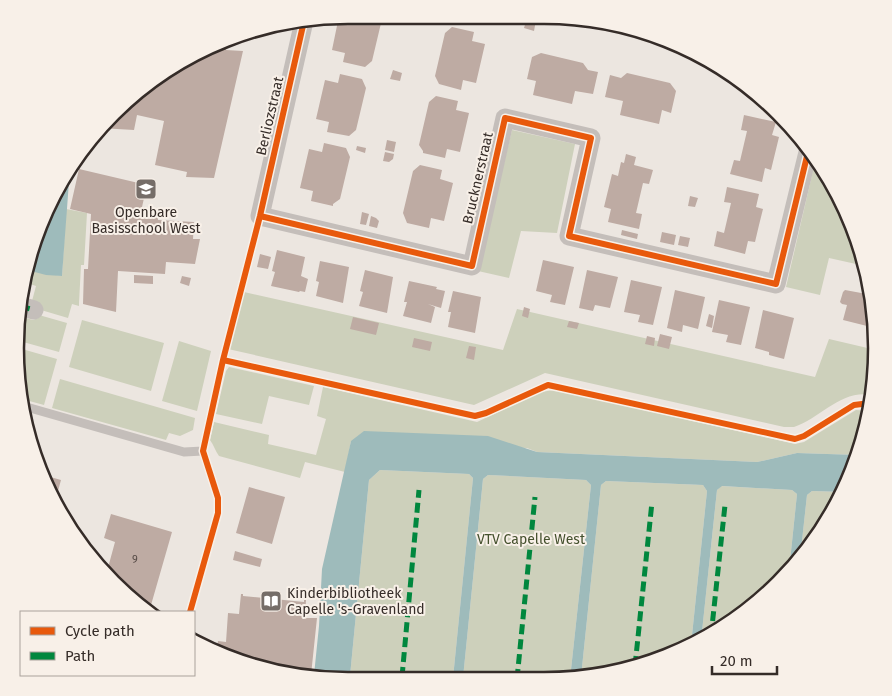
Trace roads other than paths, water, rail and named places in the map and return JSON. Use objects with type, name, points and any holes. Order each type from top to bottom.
[{"type":"street","name":"Berliozstraat","points":[[260,216],[303,27]]},
{"type":"street","name":"Brucknerstraat","points":[[260,216],[472,266],[505,118],[591,138],[569,236],[776,284],[807,158]]},
{"type":"lane","points":[[30,408],[184,452],[203,451]]},
{"type":"water","points":[[69,183],[62,276],[33,272],[35,264],[48,224]]},
{"type":"water","points":[[364,431],[488,436],[537,452],[757,462],[797,453],[850,455],[835,492],[812,491],[807,495],[802,544],[790,559],[797,494],[792,490],[722,486],[717,490],[702,631],[692,636],[707,491],[703,485],[606,481],[601,485],[582,670],[571,671],[591,485],[586,480],[488,475],[483,479],[464,672],[454,672],[473,478],[469,474],[380,470],[369,480],[350,672],[327,672],[314,670],[322,569],[351,441]]},
{"type":"place","name":"Openbare Basisschool West","points":[[146,189]]},
{"type":"place","name":"Kinderbibliotheek Capelle 's-Gravenland","points":[[271,601]]},
{"type":"park label","name":"VTV Capelle West","points":[[531,539]]}]
